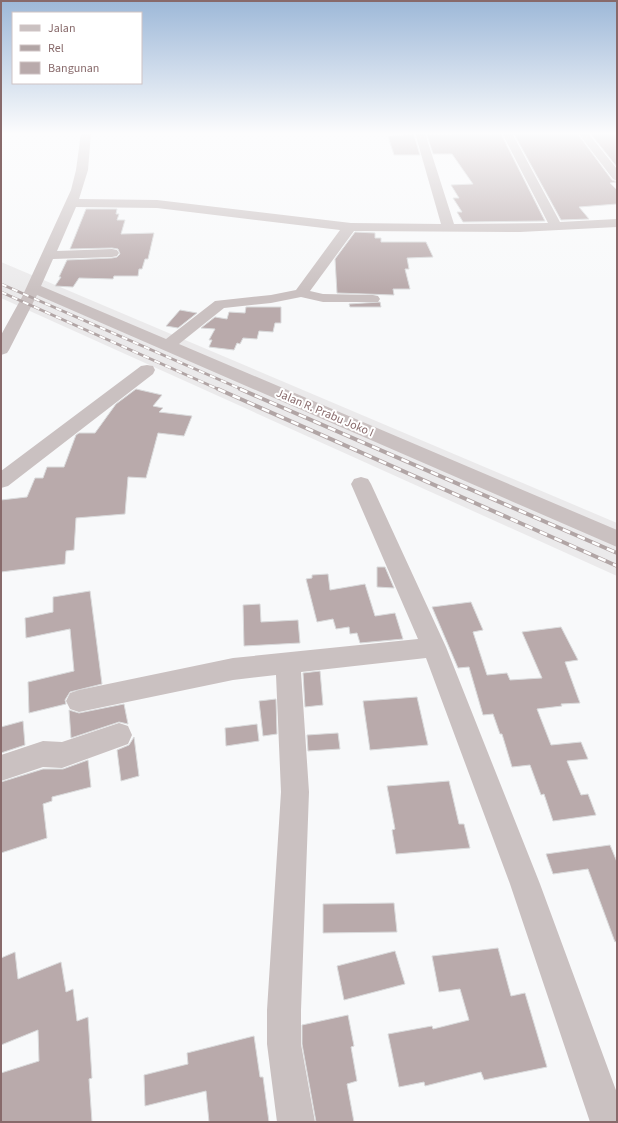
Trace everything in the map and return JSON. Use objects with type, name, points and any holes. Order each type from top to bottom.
[{"type":"street","points":[[1,350],[33,288],[71,203],[77,185]]},
{"type":"street","points":[[436,185],[449,227]]},
{"type":"street","points":[[535,185],[556,226]]},
{"type":"street","points":[[71,203],[157,204],[351,227],[520,228],[617,223]]},
{"type":"street","points":[[301,293],[346,231],[351,227]]},
{"type":"street","points":[[48,255],[112,253]]},
{"type":"street","name":"Jalan R. Prabu Joko I","points":[[33,288],[617,539]]},
{"type":"street","points":[[168,345],[220,304],[271,299],[301,293],[323,298],[373,298]]},
{"type":"street","points":[[1,481],[147,370]]},
{"type":"street","points":[[361,484],[434,647],[525,884],[609,1122]]},
{"type":"street","points":[[79,701],[207,673],[288,662],[434,647]]},
{"type":"street","points":[[288,662],[295,792],[284,1010],[284,1044],[296,1122]]},
{"type":"street","points":[[1,768],[43,754],[62,755],[119,735]]},
{"type":"shaded area","points":[[1,262],[617,523],[617,576],[1,298]]},
{"type":"building","points":[[451,185],[527,185],[545,221],[463,222],[457,212],[462,212],[453,198],[459,198]]},
{"type":"building","points":[[542,185],[612,185],[617,190],[617,204],[579,207],[589,219],[561,220]]},
{"type":"building","points":[[86,209],[117,209],[116,214],[119,214],[117,220],[125,220],[121,234],[154,233],[148,259],[145,259],[142,269],[139,269],[138,276],[114,276],[113,279],[79,278],[73,287],[55,286],[61,277],[59,277],[67,260],[112,258],[117,257],[120,254],[118,249],[112,248],[70,249]]},
{"type":"building","points":[[355,232],[375,233],[375,238],[381,238],[381,242],[426,242],[433,257],[407,258],[409,269],[405,269],[410,289],[393,289],[394,295],[337,293],[335,259]]},
{"type":"building","points":[[380,302],[381,307],[350,307],[349,304]]},
{"type":"building","points":[[246,307],[281,307],[281,323],[275,323],[273,332],[259,331],[257,339],[243,338],[240,344],[237,343],[234,350],[209,347],[212,340],[209,340],[215,329],[201,328],[215,317],[227,319],[229,312],[245,313]]},
{"type":"building","points":[[180,310],[197,313],[178,328],[166,326]]},
{"type":"building","points":[[136,389],[162,395],[153,406],[163,408],[159,412],[192,416],[184,436],[158,433],[146,478],[128,477],[125,514],[76,518],[74,550],[66,551],[65,564],[1,572],[1,500],[27,497],[35,478],[43,478],[47,467],[64,467],[76,435],[79,433],[95,433],[116,404]]},
{"type":"building","points":[[377,567],[385,567],[394,588],[377,587]]},
{"type":"building","points":[[328,574],[330,590],[365,584],[375,616],[395,613],[403,639],[360,643],[357,633],[350,634],[349,627],[336,629],[333,619],[317,622],[306,579],[312,578],[312,575]]},
{"type":"building","points":[[90,591],[102,684],[70,692],[65,700],[66,704],[29,713],[28,682],[74,671],[70,629],[26,638],[25,618],[53,612],[53,597]]},
{"type":"building","points":[[471,602],[483,630],[473,632],[487,675],[507,673],[510,680],[542,678],[522,632],[561,627],[578,660],[565,662],[580,703],[561,704],[562,706],[537,709],[551,745],[581,742],[588,759],[567,761],[581,795],[588,794],[596,815],[553,821],[544,794],[541,795],[530,765],[512,767],[502,734],[500,734],[493,714],[483,715],[469,667],[458,668],[432,607]]},
{"type":"building","points":[[260,604],[261,622],[298,620],[300,643],[244,646],[243,605]]},
{"type":"building","points":[[320,671],[323,705],[305,707],[303,673]]},
{"type":"building","points":[[417,697],[428,745],[370,750],[363,701]]},
{"type":"building","points":[[276,699],[277,734],[263,736],[259,701]]},
{"type":"building","points":[[124,704],[128,724],[119,722],[71,738],[69,710],[79,713]]},
{"type":"building","points":[[23,721],[25,745],[1,753],[1,727]]},
{"type":"building","points":[[257,724],[259,741],[226,746],[225,728]]},
{"type":"building","points":[[338,733],[340,749],[308,751],[307,735]]},
{"type":"building","points":[[134,737],[139,776],[121,781],[117,750],[129,745]]},
{"type":"building","points":[[88,760],[91,787],[52,797],[52,801],[43,804],[47,838],[1,853],[1,782],[43,769],[63,769]]},
{"type":"building","points":[[449,781],[459,824],[464,824],[470,848],[396,854],[392,830],[395,829],[387,786]]},
{"type":"building","points":[[610,845],[617,862],[617,941],[615,942],[588,869],[553,874],[546,854]]},
{"type":"building","points":[[394,903],[397,932],[323,933],[323,904]]},
{"type":"building","points":[[498,948],[511,996],[525,993],[547,1067],[484,1080],[481,1072],[425,1086],[424,1082],[399,1087],[388,1034],[432,1026],[433,1029],[469,1020],[460,989],[439,992],[432,956]]},
{"type":"building","points":[[395,951],[405,984],[344,1000],[337,966]]},
{"type":"building","points":[[15,952],[18,979],[61,962],[66,992],[73,989],[77,1021],[88,1017],[92,1078],[89,1079],[92,1122],[1,1122],[1,1073],[39,1061],[38,1030],[1,1045],[1,958]]},
{"type":"building","points":[[348,1015],[354,1046],[351,1047],[357,1081],[347,1084],[354,1122],[316,1122],[302,1044],[302,1025]]},
{"type":"building","points":[[254,1036],[260,1077],[263,1077],[269,1122],[209,1122],[206,1091],[145,1106],[144,1075],[188,1064],[187,1053]]},
{"type":"railway","points":[[1,284],[243,390]]},
{"type":"railway","points":[[1,292],[220,390]]},
{"type":"railway","points":[[218,389],[617,566]]},
{"type":"railway","points":[[240,389],[617,553]]}]
